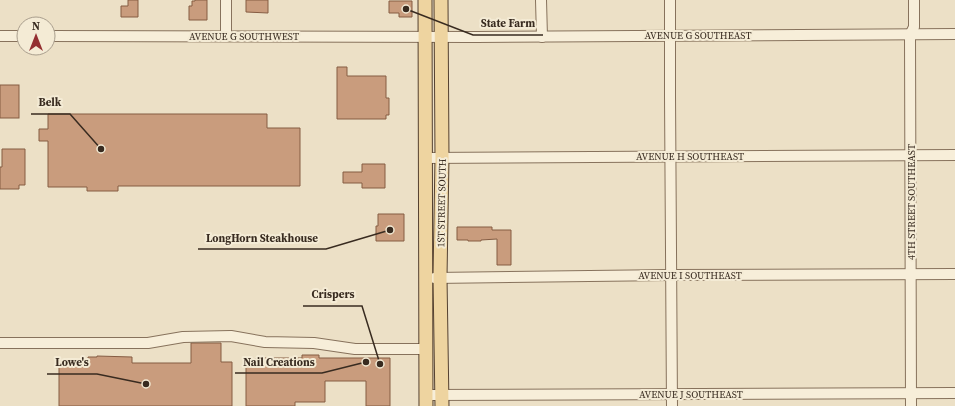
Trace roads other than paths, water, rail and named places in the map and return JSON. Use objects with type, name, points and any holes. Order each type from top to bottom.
[{"type":"main road","name":"1ST STREET SOUTH","points":[[425,0],[426,401]]},
{"type":"main road","name":"1ST STREET SOUTH","points":[[440,0],[442,158],[440,277],[442,400]]},
{"type":"street","points":[[226,0],[226,36]]},
{"type":"street","points":[[541,0],[542,37]]},
{"type":"street","points":[[670,0],[672,406]]},
{"type":"street","name":"4TH STREET SOUTHEAST","points":[[912,406],[910,35],[914,28],[914,0]]},
{"type":"street","name":"AVENUE G SOUTHEAST","points":[[440,37],[955,34]]},
{"type":"street","points":[[0,36],[16,36]]},
{"type":"street","name":"AVENUE G SOUTHWEST","points":[[56,36],[440,37]]},
{"type":"street","name":"AVENUE H SOUTHEAST","points":[[426,158],[955,155]]},
{"type":"street","name":"AVENUE I SOUTHEAST","points":[[426,278],[955,274]]},
{"type":"street","points":[[0,343],[148,343],[183,337],[232,336],[265,342],[314,343],[355,349],[426,349]]},
{"type":"street","name":"AVENUE J SOUTHEAST","points":[[426,401],[672,394],[955,393]]},
{"type":"place","name":"State Farm","points":[[406,9]]},
{"type":"place","name":"Belk","points":[[101,149]]},
{"type":"place","name":"LongHorn Steakhouse","points":[[390,230]]},
{"type":"place","name":"Nail Creations","points":[[366,362]]},
{"type":"place","name":"Crispers","points":[[380,364]]},
{"type":"place","name":"Lowe's","points":[[146,384]]}]
